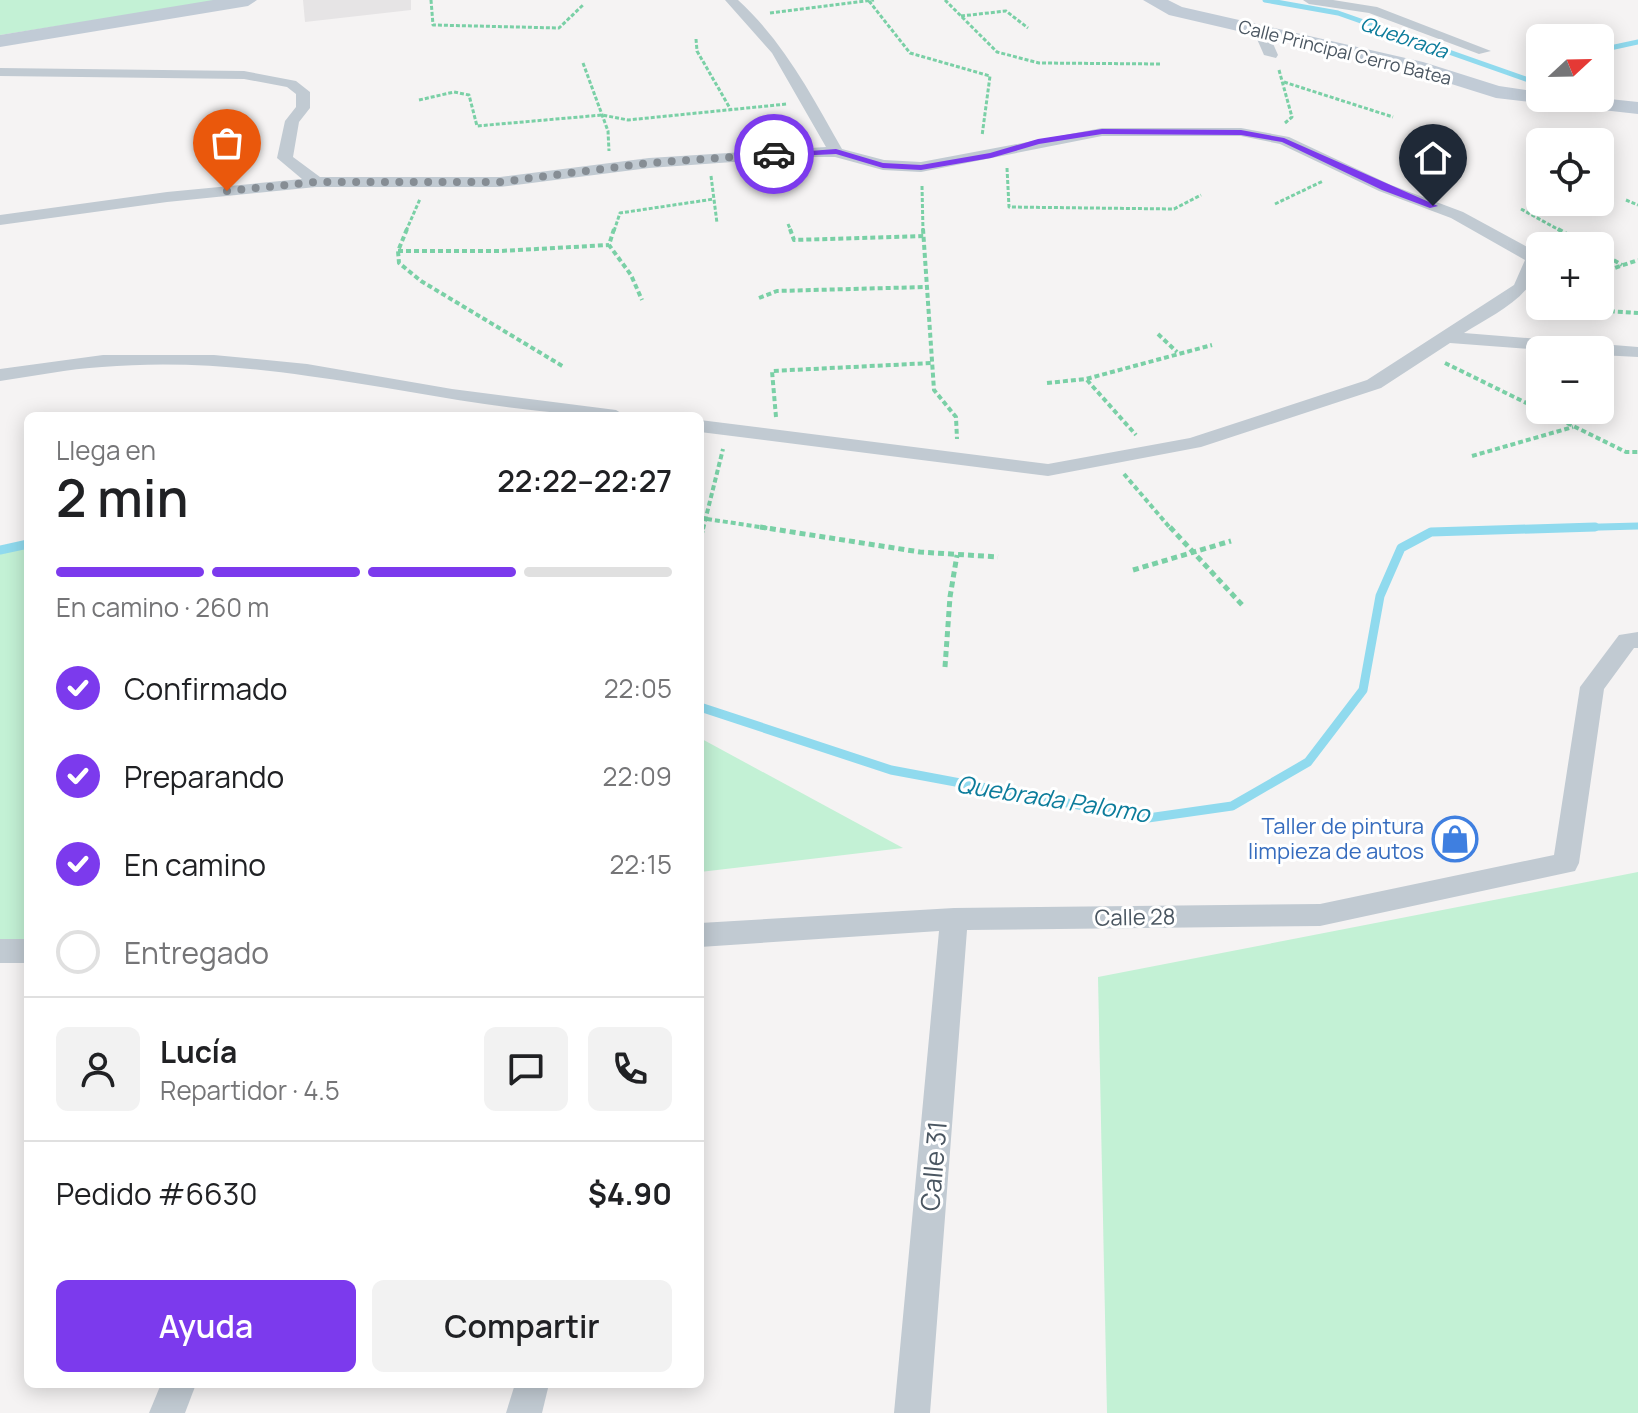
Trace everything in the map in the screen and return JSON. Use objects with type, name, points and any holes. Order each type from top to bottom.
[{"type":"street","points":[[0,41],[248,0]]},
{"type":"street","points":[[731,0],[775,44],[836,152]]},
{"type":"street","name":"Calle Principal Cerro Batea","points":[[1152,0],[1176,11],[1416,66],[1496,92],[1526,96]]},
{"type":"street","points":[[1309,0],[1372,10],[1484,51]]},
{"type":"street","points":[[1372,10],[1394,3]]},
{"type":"street","points":[[1260,30],[1271,55]]},
{"type":"street","points":[[0,72],[244,75],[291,84],[303,92],[303,108],[292,121],[285,158],[316,182]]},
{"type":"street","name":"Calle Principal Cerro Batea","points":[[1614,106],[1638,108]]},
{"type":"street","points":[[0,220],[167,197],[316,182],[500,182],[709,159],[836,152],[883,165],[921,167],[1102,132],[1269,135],[1345,170],[1457,215],[1534,258],[1521,288],[1374,384],[1194,443],[1048,470],[957,456],[704,426]]},
{"type":"street","points":[[1446,337],[1638,352]]},
{"type":"street","points":[[0,375],[103,361],[214,361],[307,370],[452,395],[585,412]]},
{"type":"street","name":"Calle 28","points":[[704,935],[954,919],[1320,915],[1566,863],[1592,687],[1627,641],[1638,640]]},
{"type":"street","name":"Calle 31","points":[[912,1413],[954,919]]},
{"type":"street","points":[[0,951],[24,951]]},
{"type":"street","points":[[167,1413],[177,1388]]},
{"type":"street","points":[[524,1413],[531,1388]]},
{"type":"path","points":[[431,0],[433,25],[509,29],[559,28],[583,5]]},
{"type":"path","points":[[749,15],[874,0]]},
{"type":"path","points":[[945,0],[997,52],[1039,63],[1160,64]]},
{"type":"path","points":[[869,1],[910,53],[990,76],[980,156]]},
{"type":"path","points":[[960,16],[1006,11],[1028,28]]},
{"type":"path","points":[[696,39],[697,51],[731,110]]},
{"type":"path","points":[[1269,135],[1292,117],[1284,82],[1271,55]]},
{"type":"path","points":[[583,63],[608,131],[610,168]]},
{"type":"path","points":[[1284,82],[1393,117]]},
{"type":"path","points":[[419,100],[454,92],[469,95],[477,126],[602,115],[628,120],[808,101]]},
{"type":"path","points":[[1007,151],[1009,207],[1174,209],[1201,195]]},
{"type":"path","points":[[709,159],[717,223]]},
{"type":"path","points":[[921,167],[925,287],[934,390],[956,417],[957,456]]},
{"type":"path","points":[[1275,204],[1345,170]]},
{"type":"path","points":[[426,183],[398,251],[399,263],[421,281],[564,367]]},
{"type":"path","points":[[609,245],[620,213],[714,199]]},
{"type":"path","points":[[1626,200],[1638,205]]},
{"type":"path","points":[[1521,209],[1563,232]]},
{"type":"path","points":[[788,224],[794,240],[924,236]]},
{"type":"path","points":[[398,251],[500,251],[609,245]]},
{"type":"path","points":[[609,245],[631,275],[642,300]]},
{"type":"path","points":[[1614,260],[1623,265]]},
{"type":"path","points":[[1614,268],[1638,260]]},
{"type":"path","points":[[759,298],[777,291],[925,287]]},
{"type":"path","points":[[1497,304],[1638,313]]},
{"type":"path","points":[[1158,334],[1177,352]]},
{"type":"path","points":[[1047,383],[1086,379],[1212,345]]},
{"type":"path","points":[[1422,353],[1473,375],[1626,452],[1638,452]]},
{"type":"path","points":[[778,434],[772,371],[932,363]]},
{"type":"path","points":[[1086,379],[1149,451]]},
{"type":"path","points":[[1472,456],[1573,427]]},
{"type":"path","points":[[704,526],[728,429]]},
{"type":"path","points":[[1110,458],[1191,552],[1244,607]]},
{"type":"path","points":[[707,519],[920,552],[998,557]]},
{"type":"path","points":[[1133,570],[1231,541]]},
{"type":"path","points":[[945,667],[950,597],[957,555]]},
{"type":"shaded area","points":[[303,0],[411,0],[411,10],[305,22]]},
{"type":"green space","points":[[0,0],[224,0],[0,35]]},
{"type":"green space","points":[[24,545],[24,940],[0,941],[0,550]]},
{"type":"green space","points":[[704,740],[903,848],[704,872]]},
{"type":"green space","points":[[1638,872],[1638,1413],[1107,1413],[1098,977]]},
{"type":"waterway","name":"Quebrada","points":[[1265,0],[1338,13],[1526,79]]},
{"type":"waterway","name":"Quebrada","points":[[1614,47],[1638,42]]},
{"type":"waterway","name":"Quebrada Palomo","points":[[1554,528],[1638,526]]},
{"type":"waterway","name":"Quebrada Palomo","points":[[1554,528],[1595,527]]},
{"type":"waterway","name":"Quebrada Palomo","points":[[704,708],[891,770],[1148,818],[1232,806],[1308,762],[1363,690],[1380,596],[1401,548],[1431,532],[1554,528]]},
{"type":"waterway","name":"Quebrada Palomo","points":[[1526,529],[1554,528]]},
{"type":"waterway","name":"Quebrada Palomo","points":[[0,550],[24,545]]},
{"type":"way so far","points":[[227,191],[316,182],[500,182],[649,163],[774,154]]},
{"type":"place","name":"Taller de pintura limpieza de autos","points":[[1455,839]]},
{"type":"route","points":[[774,154],[836,152],[883,165],[921,167],[1102,132],[1241,132],[1284,140],[1385,188],[1433,206]]}]
